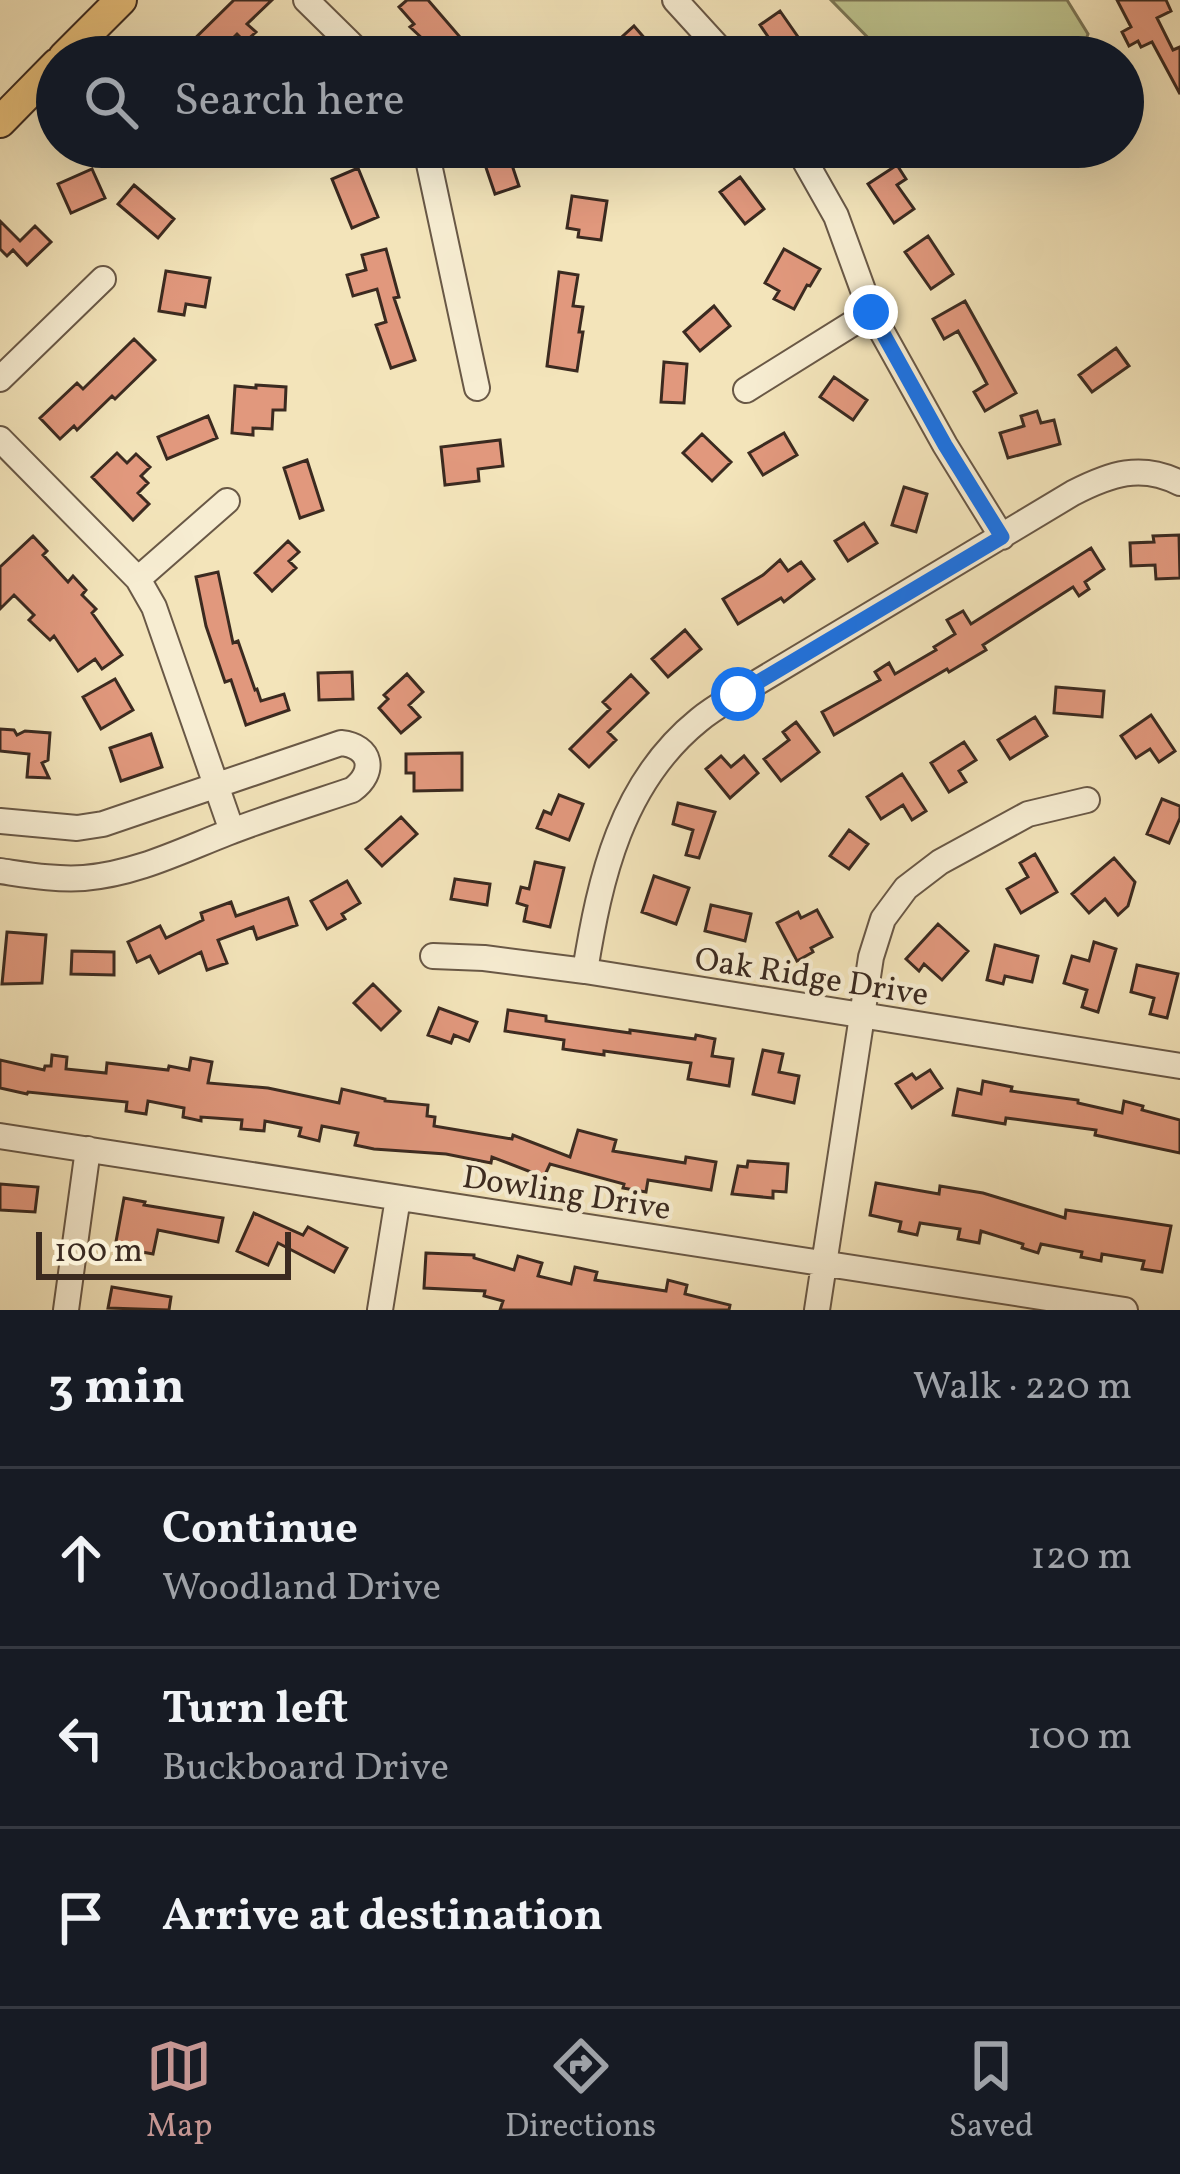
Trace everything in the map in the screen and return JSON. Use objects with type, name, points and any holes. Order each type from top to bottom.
[{"type":"main road","points":[[85,36],[121,0]]},
{"type":"main road","points":[[0,122],[36,85]]},
{"type":"street","points":[[306,0],[343,36]]},
{"type":"street","points":[[675,0],[708,36]]},
{"type":"street","points":[[430,168],[476,388]]},
{"type":"street","points":[[808,168],[836,216],[871,312],[1002,537]]},
{"type":"street","points":[[0,379],[104,278]]},
{"type":"street","points":[[746,391],[871,312]]},
{"type":"street","points":[[0,439],[138,579],[154,607],[232,831]]},
{"type":"street","points":[[586,971],[602,878],[619,831],[640,788],[665,753],[698,720],[1104,478],[1132,472],[1162,474],[1180,483]]},
{"type":"street","points":[[138,579],[226,501]]},
{"type":"street","points":[[0,821],[76,828],[103,824],[340,743],[352,744],[363,753],[368,766],[364,781],[352,790],[110,875],[53,879],[0,871]]},
{"type":"street","points":[[817,1310],[871,957],[883,919],[906,888],[940,862],[1028,814],[1087,800]]},
{"type":"street","name":"Oak Ridge Drive","points":[[433,956],[586,971],[1180,1066]]},
{"type":"street","name":"Dowling Drive","points":[[0,1136],[1125,1310]]},
{"type":"street","points":[[66,1310],[88,1149]]},
{"type":"street","points":[[380,1310],[398,1198]]},
{"type":"green space","points":[[831,0],[1067,0],[1088,34],[1087,36],[866,36]]},
{"type":"building","points":[[234,0],[272,0],[247,24],[256,32],[252,36],[197,36]]},
{"type":"building","points":[[407,0],[428,0],[459,36],[420,36],[399,7]]},
{"type":"building","points":[[1117,0],[1166,0],[1171,11],[1157,18],[1173,50],[1180,47],[1180,94],[1152,42],[1144,46],[1144,36],[1124,36],[1122,32],[1131,27]]},
{"type":"building","points":[[780,11],[797,36],[768,36],[760,25]]},
{"type":"building","points":[[634,26],[643,36],[623,36]]},
{"type":"building","points":[[358,168],[378,217],[352,228],[332,179]]},
{"type":"building","points":[[486,168],[513,168],[519,186],[495,194]]},
{"type":"building","points":[[899,168],[906,179],[897,185],[914,209],[894,223],[868,184]]},
{"type":"building","points":[[92,169],[105,198],[71,213],[58,184]]},
{"type":"building","points":[[740,177],[764,209],[745,224],[720,192]]},
{"type":"building","points":[[134,185],[174,219],[158,238],[118,204]]},
{"type":"building","points":[[572,196],[607,201],[601,240],[578,237],[579,230],[567,228]]},
{"type":"building","points":[[0,221],[20,241],[35,226],[51,242],[27,265],[13,250],[7,256],[0,249]]},
{"type":"building","points":[[928,236],[953,274],[931,289],[905,252]]},
{"type":"building","points":[[386,249],[399,297],[394,298],[415,360],[391,368],[376,325],[386,322],[377,289],[353,296],[347,275],[366,270],[362,255]]},
{"type":"building","points":[[784,249],[820,269],[794,309],[774,299],[779,291],[765,283]]},
{"type":"building","points":[[166,271],[210,278],[205,307],[186,304],[184,315],[159,311]]},
{"type":"building","points":[[559,272],[578,275],[573,306],[583,307],[579,332],[583,332],[577,371],[547,366]]},
{"type":"building","points":[[965,301],[1016,393],[985,411],[974,392],[987,384],[958,331],[944,339],[933,319]]},
{"type":"building","points":[[714,306],[730,326],[700,351],[684,332]]},
{"type":"building","points":[[134,339],[155,360],[115,399],[112,396],[77,430],[74,426],[60,439],[40,418],[77,383],[83,389]]},
{"type":"building","points":[[1116,348],[1129,366],[1092,392],[1079,375]]},
{"type":"building","points":[[664,362],[687,364],[684,403],[661,402]]},
{"type":"building","points":[[834,377],[867,400],[853,420],[820,397]]},
{"type":"building","points":[[235,386],[286,387],[285,410],[273,410],[272,429],[253,428],[253,435],[232,433]]},
{"type":"building","points":[[1037,411],[1041,423],[1054,420],[1060,444],[1008,458],[1000,433],[1024,426],[1021,416]]},
{"type":"building","points":[[208,416],[217,438],[167,459],[158,437]]},
{"type":"building","points":[[784,433],[797,455],[763,475],[749,453]]},
{"type":"building","points":[[702,434],[731,462],[712,481],[683,453]]},
{"type":"building","points":[[500,440],[503,466],[478,469],[479,481],[445,485],[441,447]]},
{"type":"building","points":[[117,453],[127,463],[136,454],[150,467],[141,476],[148,483],[138,493],[149,504],[133,520],[92,477]]},
{"type":"building","points":[[307,460],[323,510],[300,518],[284,468]]},
{"type":"building","points":[[904,487],[927,494],[916,532],[892,525]]},
{"type":"building","points":[[864,523],[877,543],[848,561],[835,541]]},
{"type":"building","points":[[1179,535],[1180,578],[1156,579],[1155,565],[1131,566],[1130,543]]},
{"type":"building","points":[[33,536],[68,582],[73,576],[86,590],[82,595],[96,609],[92,613],[122,655],[102,669],[95,659],[78,671],[54,636],[50,640],[29,620],[34,615],[14,595],[0,609],[0,567]]},
{"type":"building","points":[[288,541],[299,552],[289,561],[296,568],[272,591],[255,573]]},
{"type":"building","points":[[1091,548],[1104,569],[1085,582],[1089,589],[1079,596],[1073,587],[983,645],[986,650],[834,735],[822,712],[880,680],[875,672],[889,663],[895,674],[955,634],[947,620],[963,611],[971,624]]},
{"type":"building","points":[[780,560],[788,571],[801,562],[814,579],[784,602],[781,598],[738,624],[723,599]]},
{"type":"building","points":[[218,572],[233,643],[238,641],[255,690],[261,701],[284,694],[289,710],[246,725],[206,626],[196,577]]},
{"type":"building","points":[[685,630],[701,649],[668,677],[652,659]]},
{"type":"building","points":[[352,672],[353,699],[319,700],[318,673]]},
{"type":"building","points":[[407,674],[423,692],[409,705],[420,717],[401,733],[379,708],[388,699],[384,695]]},
{"type":"building","points":[[631,675],[648,693],[608,732],[616,740],[589,767],[570,749],[610,709],[603,702]]},
{"type":"building","points":[[115,679],[133,710],[101,729],[83,697]]},
{"type":"building","points":[[1056,687],[1104,691],[1102,717],[1054,713]]},
{"type":"building","points":[[1151,715],[1175,751],[1159,762],[1150,749],[1136,758],[1121,736]]},
{"type":"building","points":[[1035,717],[1047,736],[1010,759],[998,740]]},
{"type":"building","points":[[796,722],[819,752],[781,781],[764,759],[789,740],[783,732]]},
{"type":"building","points":[[0,729],[14,730],[17,735],[50,733],[48,760],[42,763],[49,778],[27,777],[29,754],[0,751]]},
{"type":"building","points":[[151,734],[162,767],[121,781],[110,748]]},
{"type":"building","points":[[964,742],[976,760],[959,771],[966,782],[949,792],[931,763]]},
{"type":"building","points":[[462,753],[462,790],[414,791],[414,773],[406,773],[406,754]]},
{"type":"building","points":[[721,756],[731,767],[744,756],[758,773],[730,798],[706,769]]},
{"type":"building","points":[[902,774],[926,811],[912,820],[903,805],[881,819],[867,797]]},
{"type":"building","points":[[559,795],[583,804],[569,840],[537,828],[544,811],[551,814]]},
{"type":"building","points":[[1162,799],[1180,806],[1169,843],[1147,834]]},
{"type":"building","points":[[678,803],[715,812],[699,858],[686,855],[693,830],[673,824]]},
{"type":"building","points":[[401,817],[417,834],[382,866],[366,849]]},
{"type":"building","points":[[849,830],[868,844],[849,869],[830,856]]},
{"type":"building","points":[[1035,854],[1057,892],[1021,913],[1007,889],[1028,877],[1020,863]]},
{"type":"building","points":[[1114,858],[1135,882],[1128,906],[1118,915],[1105,899],[1089,913],[1072,894]]},
{"type":"building","points":[[535,862],[564,868],[550,927],[524,921],[527,906],[517,903],[521,887],[529,889]]},
{"type":"building","points":[[654,876],[689,888],[676,924],[642,912]]},
{"type":"building","points":[[455,879],[490,884],[487,905],[451,899]]},
{"type":"building","points":[[347,881],[360,903],[327,929],[311,901]]},
{"type":"building","points":[[288,898],[297,925],[257,939],[253,927],[218,940],[227,963],[207,970],[201,952],[159,973],[150,956],[137,962],[128,942],[160,926],[166,938],[203,920],[201,913],[231,902],[236,916]]},
{"type":"building","points":[[711,905],[751,914],[745,941],[705,931]]},
{"type":"building","points":[[817,910],[832,937],[797,961],[777,923],[798,912],[801,918]]},
{"type":"building","points":[[938,924],[968,951],[942,980],[924,964],[919,971],[906,959]]},
{"type":"building","points":[[7,932],[46,935],[42,983],[2,984]]},
{"type":"building","points":[[1094,942],[1116,949],[1098,1012],[1082,1007],[1087,990],[1064,983],[1072,956],[1089,961]]},
{"type":"building","points":[[995,945],[1038,956],[1032,982],[1005,976],[1003,984],[987,980]]},
{"type":"building","points":[[72,951],[114,952],[114,975],[71,974]]},
{"type":"building","points":[[1137,965],[1178,974],[1167,1018],[1150,1014],[1154,998],[1131,992]]},
{"type":"building","points":[[373,984],[400,1011],[381,1030],[354,1003]]},
{"type":"building","points":[[439,1008],[477,1022],[469,1041],[454,1035],[451,1043],[428,1035]]},
{"type":"building","points":[[508,1010],[546,1016],[546,1021],[630,1033],[715,1039],[712,1056],[733,1059],[729,1086],[688,1079],[691,1063],[563,1049],[564,1040],[505,1031]]},
{"type":"building","points":[[763,1050],[783,1054],[779,1072],[799,1076],[794,1103],[753,1094]]},
{"type":"building","points":[[52,1055],[67,1057],[66,1069],[106,1073],[107,1063],[189,1070],[191,1058],[212,1062],[208,1083],[268,1088],[339,1103],[342,1089],[385,1101],[428,1105],[427,1116],[435,1117],[434,1126],[512,1139],[513,1135],[570,1157],[578,1130],[616,1140],[613,1151],[685,1163],[686,1157],[716,1162],[711,1190],[648,1180],[646,1192],[550,1164],[544,1177],[492,1157],[491,1163],[374,1149],[355,1145],[358,1133],[322,1126],[319,1141],[299,1136],[301,1128],[265,1121],[264,1131],[241,1129],[242,1120],[201,1117],[201,1121],[183,1117],[184,1108],[148,1101],[146,1114],[126,1111],[127,1102],[0,1088],[0,1060],[44,1070],[51,1066]]},
{"type":"building","points":[[930,1070],[942,1088],[912,1108],[896,1084]]},
{"type":"building","points":[[983,1081],[1122,1113],[1124,1101],[1143,1106],[1142,1110],[1180,1120],[1180,1153],[1095,1135],[1096,1130],[953,1115],[958,1089],[981,1094]]},
{"type":"building","points":[[748,1161],[788,1164],[786,1192],[773,1191],[773,1198],[732,1194],[738,1166],[747,1167]]},
{"type":"building","points":[[876,1183],[939,1194],[940,1186],[983,1193],[1065,1218],[1066,1210],[1171,1226],[1162,1272],[1142,1269],[1144,1261],[1102,1254],[1101,1261],[1041,1244],[1038,1253],[981,1231],[979,1243],[958,1239],[960,1229],[920,1223],[917,1235],[899,1231],[901,1222],[870,1215]]},
{"type":"building","points":[[0,1184],[38,1187],[35,1212],[0,1210]]},
{"type":"building","points":[[124,1198],[223,1218],[218,1242],[158,1230],[153,1254],[115,1247]]},
{"type":"building","points":[[254,1213],[303,1235],[308,1227],[347,1248],[334,1272],[278,1243],[268,1265],[237,1251]]},
{"type":"building","points":[[426,1253],[474,1255],[514,1270],[518,1256],[542,1263],[538,1276],[571,1284],[575,1267],[597,1272],[595,1280],[666,1291],[668,1280],[687,1285],[685,1294],[730,1305],[729,1310],[500,1310],[503,1301],[484,1296],[485,1291],[424,1288]]},
{"type":"building","points":[[112,1287],[171,1297],[169,1310],[108,1308]]},
{"type":"route","points":[[738,694],[1002,537],[871,312]]}]
